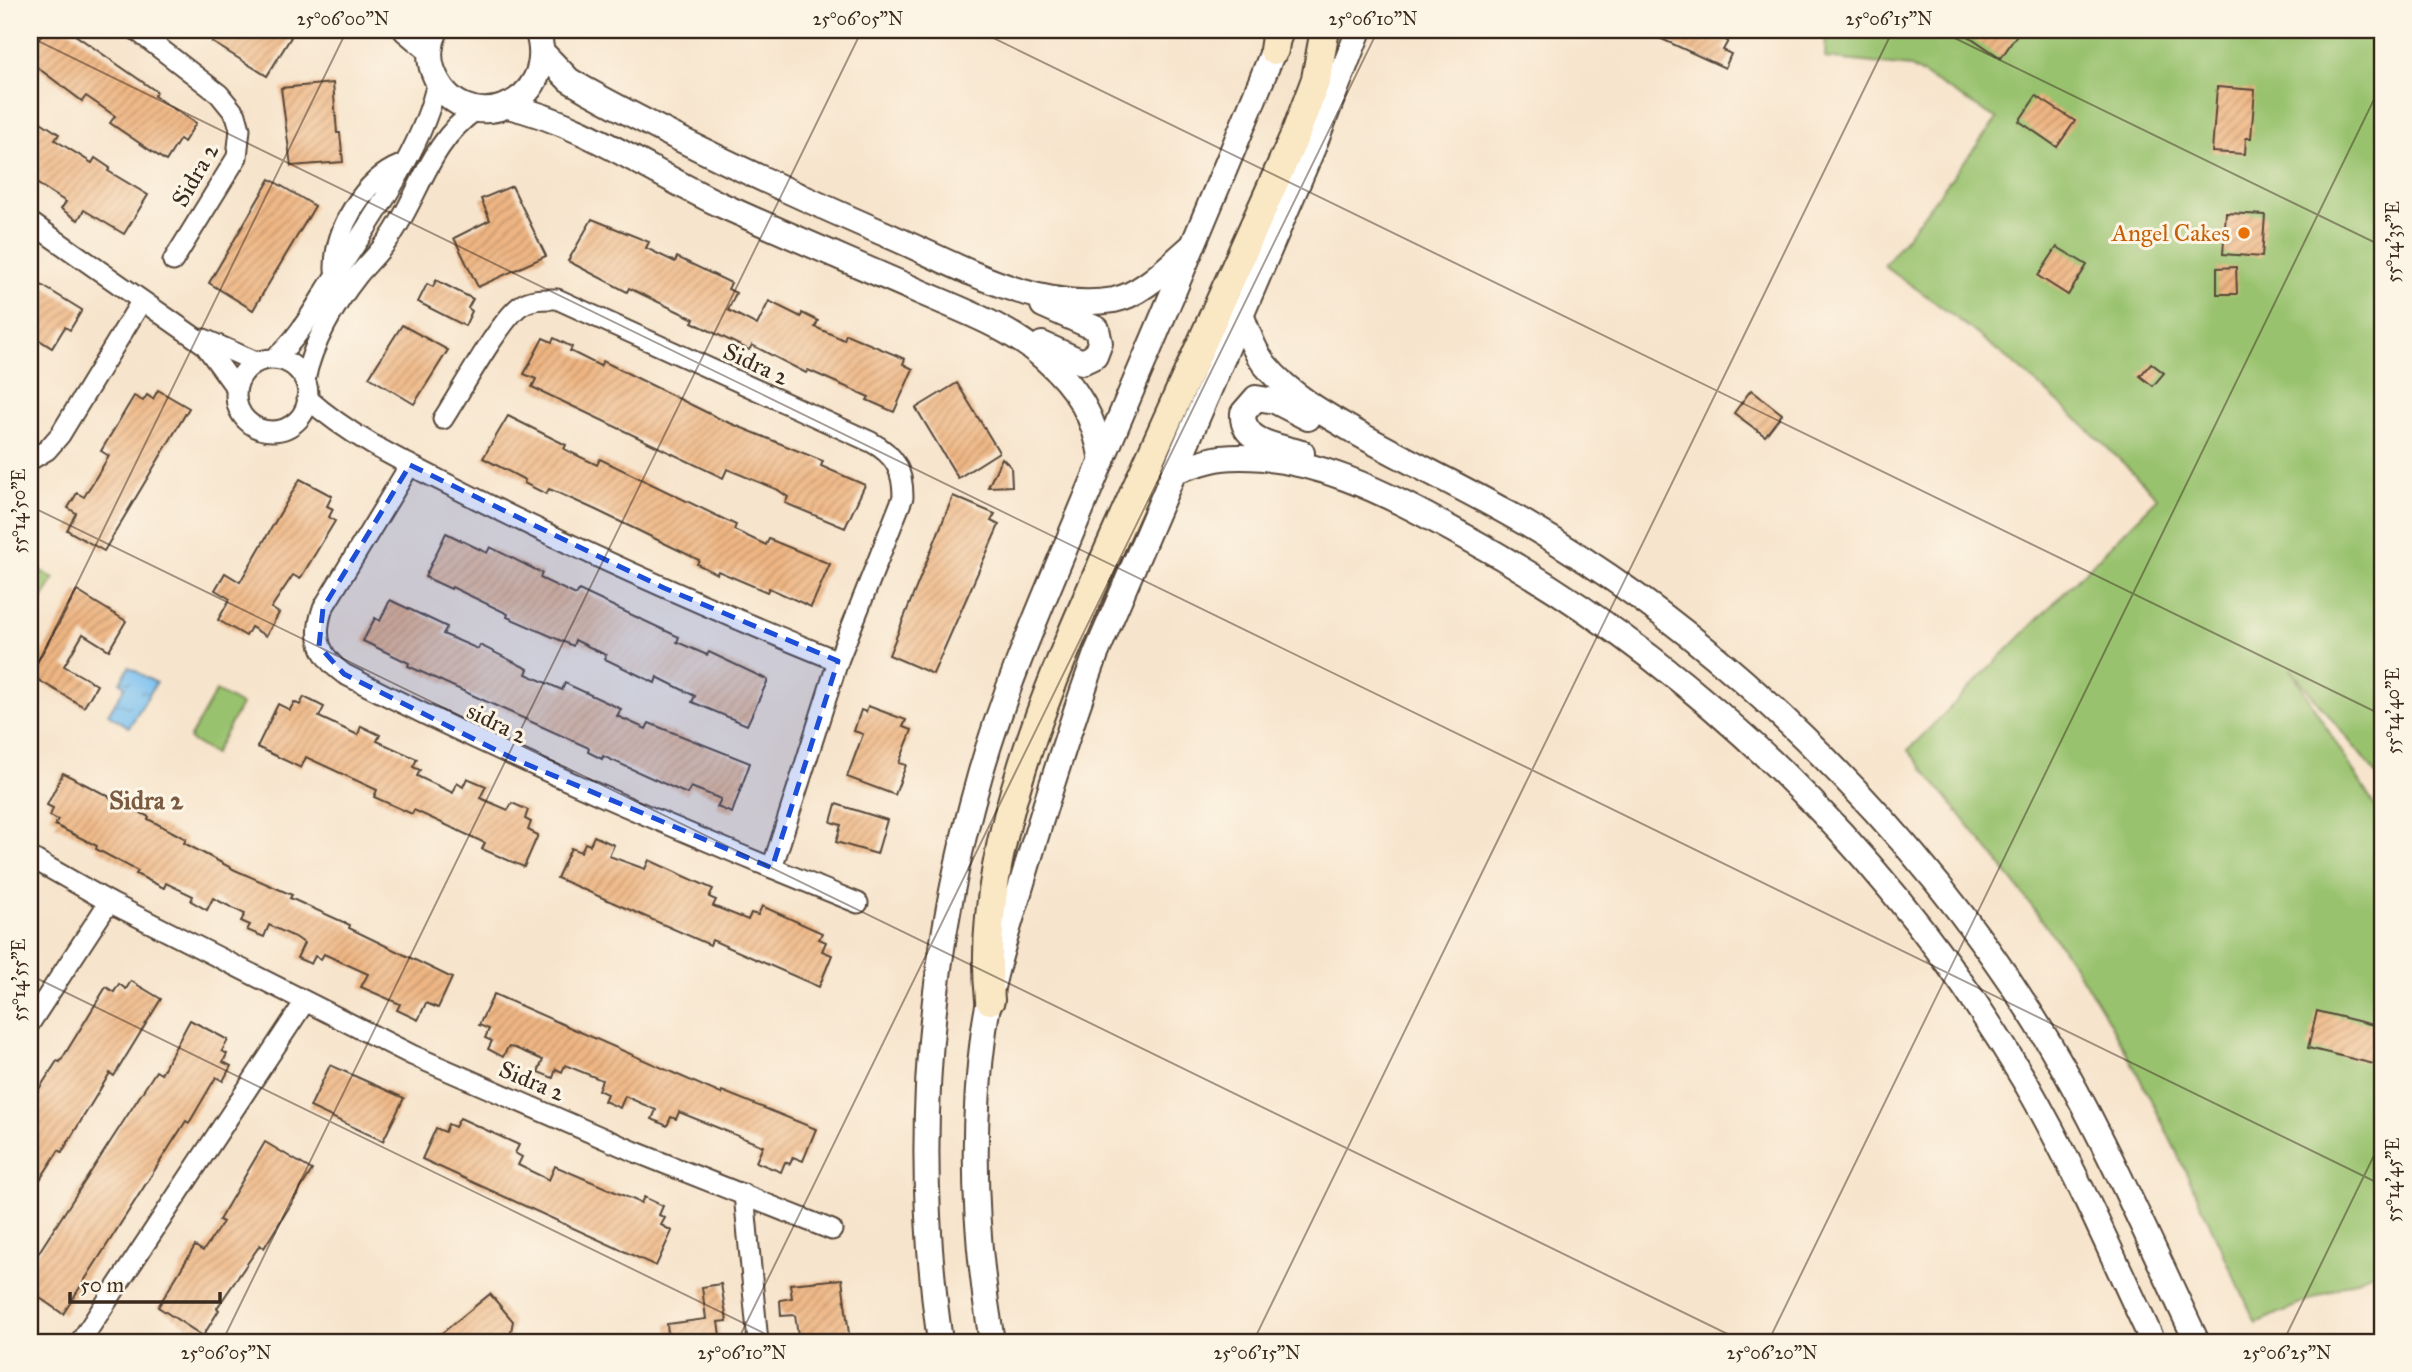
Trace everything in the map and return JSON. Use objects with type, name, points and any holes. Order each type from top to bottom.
[{"type":"main road","points":[[990,1000],[986,967],[988,920],[1020,779],[1070,638],[1295,135],[1315,79],[1325,30]]},
{"type":"street","name":"Sidra 2","points":[[136,30],[219,94],[236,116],[240,129],[237,157],[173,261]]},
{"type":"street","points":[[236,388],[247,368],[266,360],[297,337],[402,165],[426,120],[437,82],[433,40],[406,30]]},
{"type":"street","points":[[992,1342],[979,1229],[976,1140],[980,1065],[990,1000],[1069,727],[1096,654],[1332,102],[1359,30]]},
{"type":"street","points":[[940,1342],[928,1232],[926,1114],[931,1035],[949,905],[973,802],[999,713],[1278,37]]},
{"type":"street","points":[[508,106],[533,85],[540,69],[540,41]]},
{"type":"street","points":[[30,222],[141,302],[190,333],[216,358],[236,388],[238,407],[249,424],[258,428],[278,430],[295,422],[306,407],[311,355],[344,297],[394,232],[439,146],[463,119],[476,110],[508,106],[567,125],[715,202],[1018,338],[1082,362],[1095,356],[1100,343],[1097,329],[1085,321],[1050,308],[1018,290],[717,159],[569,79],[540,41]]},
{"type":"street","points":[[437,82],[447,95],[476,110]]},
{"type":"street","points":[[1018,290],[1073,300],[1115,300],[1135,292],[1195,243]]},
{"type":"street","name":"Sidra 2","points":[[443,419],[507,321],[520,306],[536,299],[556,299],[886,450],[897,464],[903,480],[904,497],[838,662],[772,868]]},
{"type":"street","points":[[30,460],[47,450],[60,435],[141,302]]},
{"type":"street","points":[[1241,314],[1263,363],[1277,379],[1313,407],[1385,449],[1524,522],[1600,570],[1740,679],[1806,739],[1867,804],[1940,885],[2004,975],[2062,1066],[2106,1148],[2197,1342]]},
{"type":"street","points":[[190,333],[266,360],[293,365],[306,389],[352,433],[410,465],[652,582],[838,662]]},
{"type":"street","points":[[1018,338],[1043,356],[1077,393],[1090,413],[1102,461]]},
{"type":"street","points":[[1362,485],[1328,462],[1254,438],[1243,423],[1248,404],[1256,398],[1266,397],[1360,446],[1385,449]]},
{"type":"street","points":[[295,422],[352,433]]},
{"type":"street","points":[[1174,471],[1219,458],[1257,459],[1329,472],[1362,485],[1507,559],[1642,649],[1746,737],[1840,830],[1939,952],[2027,1085],[2077,1178],[2149,1335]]},
{"type":"street","name":"sidra 2","points":[[410,465],[323,608],[317,626],[318,646],[328,663],[344,674],[512,758],[858,903]]},
{"type":"street","name":"Sidra 2","points":[[30,857],[304,1003],[522,1104],[832,1230]]},
{"type":"street","points":[[30,1023],[110,902]]},
{"type":"street","points":[[80,1342],[304,1003]]},
{"type":"street","points":[[744,1194],[758,1342]]},
{"type":"street","points":[[2149,1335],[2162,1315],[2182,1311]]},
{"type":"highlighted area","points":[[410,465],[664,588],[838,661],[772,868],[512,758],[344,674],[319,646],[323,608]]},
{"type":"green space","points":[[1826,30],[2382,30],[2382,781],[2290,668],[2382,818],[2382,1269],[2256,1323],[2165,1127],[2104,1013],[2035,911],[1908,750],[2158,498],[2061,404],[2027,375],[1957,319],[1884,266],[1997,119],[1911,67],[1825,58]]},
{"type":"green space","points":[[30,564],[54,579],[32,616],[30,615]]},
{"type":"green space","points":[[216,691],[241,705],[214,754],[189,739]]},
{"type":"water","points":[[129,667],[156,683],[129,727],[108,714],[125,687],[120,682]]},
{"type":"building","points":[[45,30],[68,30],[157,92],[154,96],[196,123],[184,142],[180,139],[166,161],[110,123],[115,116],[86,96],[82,101],[30,62],[30,52]]},
{"type":"building","points":[[220,30],[279,30],[291,37],[267,76],[212,42]]},
{"type":"building","points":[[1642,30],[1704,30],[1728,41],[1723,50],[1731,54],[1725,68]]},
{"type":"building","points":[[1960,30],[2020,30],[2001,58]]},
{"type":"building","points":[[333,83],[337,133],[340,133],[343,162],[291,166],[281,88]]},
{"type":"building","points":[[2217,87],[2255,90],[2251,138],[2246,138],[2245,154],[2212,152]]},
{"type":"building","points":[[2036,96],[2075,121],[2057,147],[2019,121]]},
{"type":"building","points":[[30,115],[59,134],[55,140],[92,163],[95,158],[110,168],[108,171],[148,195],[124,234],[84,210],[78,220],[61,209],[66,202],[30,179]]},
{"type":"building","points":[[270,179],[315,206],[253,310],[209,283]]},
{"type":"building","points":[[512,186],[546,256],[478,287],[454,238],[490,220],[481,199]]},
{"type":"building","points":[[2226,213],[2265,215],[2262,257],[2223,254]]},
{"type":"building","points":[[592,219],[649,242],[646,248],[675,262],[677,257],[731,283],[728,289],[736,293],[728,310],[757,325],[769,301],[801,317],[802,313],[818,321],[815,327],[844,340],[846,334],[905,359],[903,364],[913,369],[894,412],[867,400],[869,397],[808,370],[806,373],[752,345],[749,350],[692,322],[694,319],[629,288],[627,292],[568,261]]},
{"type":"building","points":[[2057,247],[2087,265],[2068,295],[2038,276]]},
{"type":"building","points":[[2236,267],[2237,294],[2217,294],[2217,268]]},
{"type":"building","points":[[30,278],[82,310],[70,330],[65,327],[52,348],[30,334]]},
{"type":"building","points":[[436,280],[473,299],[468,308],[472,311],[465,326],[418,302],[427,284],[433,287]]},
{"type":"building","points":[[402,325],[448,350],[414,404],[369,377]]},
{"type":"building","points":[[543,338],[552,342],[554,338],[572,347],[570,351],[600,366],[603,361],[720,419],[823,461],[821,466],[865,485],[845,528],[785,503],[788,497],[778,490],[727,469],[723,478],[532,387],[536,379],[524,374]]},
{"type":"building","points":[[2151,363],[2164,373],[2153,386],[2140,376]]},
{"type":"building","points":[[957,383],[999,452],[958,478],[916,408]]},
{"type":"building","points":[[158,390],[189,408],[104,551],[67,530],[76,513],[68,508],[77,493],[84,497],[109,456],[101,451],[134,396],[143,401],[147,395],[153,399]]},
{"type":"building","points":[[1751,390],[1782,414],[1765,436],[1734,413]]},
{"type":"building","points":[[508,416],[566,445],[564,449],[597,465],[600,459],[736,525],[734,530],[766,545],[769,539],[830,564],[811,607],[769,588],[767,592],[718,571],[717,574],[697,564],[699,560],[554,491],[549,489],[546,494],[483,458]]},
{"type":"building","points":[[1002,458],[1011,467],[1012,486],[988,487]]},
{"type":"building","points":[[300,479],[332,496],[327,506],[333,509],[329,517],[335,521],[300,579],[293,575],[271,608],[279,613],[266,636],[251,627],[246,636],[218,620],[230,599],[215,590],[225,573],[240,582]]},
{"type":"building","points":[[953,496],[995,514],[991,521],[999,525],[933,674],[889,655]]},
{"type":"building","points":[[446,533],[487,553],[490,547],[542,573],[540,578],[576,595],[579,590],[679,637],[677,642],[707,655],[709,652],[768,680],[747,725],[692,702],[695,696],[657,677],[655,683],[605,659],[606,655],[575,640],[573,646],[507,617],[508,614],[452,587],[451,589],[425,577]]},
{"type":"building","points":[[77,591],[126,621],[109,650],[83,634],[64,666],[97,685],[84,707],[30,675]]},
{"type":"building","points":[[390,600],[447,627],[443,634],[478,649],[480,645],[528,669],[526,674],[562,690],[565,683],[621,709],[617,716],[646,729],[649,723],[750,763],[732,813],[717,807],[721,799],[691,787],[687,794],[603,756],[602,759],[588,752],[589,748],[408,666],[409,663],[363,641],[375,618],[380,621]]},
{"type":"building","points":[[304,697],[324,707],[319,717],[358,735],[361,726],[380,735],[377,741],[417,759],[413,767],[420,770],[417,776],[453,793],[457,783],[463,787],[467,778],[486,786],[480,798],[508,810],[512,803],[528,810],[525,819],[531,822],[528,830],[538,835],[524,867],[482,849],[485,843],[414,810],[412,814],[374,797],[377,790],[306,757],[301,768],[257,747],[278,704],[290,710],[294,702],[300,705]]},
{"type":"building","points":[[868,706],[906,720],[903,727],[912,730],[899,763],[906,765],[895,795],[847,777],[863,734],[854,731],[861,710],[866,712]]},
{"type":"building","points":[[63,773],[149,817],[148,819],[186,839],[184,843],[235,870],[292,895],[290,898],[350,925],[349,928],[452,978],[438,1008],[426,1003],[418,1020],[397,1010],[400,1004],[361,987],[368,974],[324,954],[321,959],[315,956],[311,964],[297,958],[304,943],[297,938],[269,925],[264,937],[247,930],[250,925],[241,921],[245,914],[213,898],[207,910],[191,901],[193,896],[166,883],[164,888],[136,874],[138,871],[96,849],[97,846],[55,825],[58,820],[50,816],[53,808],[47,805]]},
{"type":"building","points":[[836,804],[887,820],[877,854],[836,842],[841,825],[831,822]]},
{"type":"building","points":[[594,836],[614,845],[609,856],[645,869],[649,860],[713,889],[709,897],[716,900],[713,906],[748,920],[751,913],[758,915],[762,906],[822,933],[819,939],[826,942],[822,951],[832,955],[819,987],[712,940],[710,945],[557,878],[571,848],[581,852],[585,843],[590,845]]},
{"type":"building","points":[[131,981],[161,999],[114,1076],[110,1073],[62,1152],[59,1150],[30,1195],[30,1103],[57,1061],[60,1062],[106,987],[114,992],[119,984],[126,989]]},
{"type":"building","points":[[494,994],[721,1094],[722,1091],[816,1129],[803,1161],[793,1157],[790,1164],[785,1162],[781,1172],[756,1162],[763,1146],[679,1112],[676,1119],[671,1117],[667,1126],[652,1119],[656,1110],[625,1096],[620,1108],[604,1101],[607,1094],[598,1090],[602,1080],[565,1065],[562,1072],[556,1069],[553,1078],[538,1072],[543,1060],[515,1048],[508,1047],[503,1057],[488,1049],[492,1041],[485,1038],[489,1029],[479,1025]]},
{"type":"building","points":[[2317,1011],[2382,1027],[2382,1066],[2308,1048]]},
{"type":"building","points":[[190,1020],[228,1040],[222,1051],[227,1054],[223,1062],[231,1066],[223,1081],[216,1077],[189,1123],[186,1121],[63,1314],[30,1291],[30,1266],[156,1071],[161,1074]]},
{"type":"building","points":[[330,1065],[404,1098],[383,1141],[310,1107]]},
{"type":"building","points":[[460,1118],[519,1145],[515,1153],[522,1157],[518,1165],[549,1180],[555,1166],[641,1203],[644,1197],[663,1206],[659,1215],[665,1218],[661,1225],[672,1231],[656,1266],[422,1159],[436,1128],[445,1132],[448,1124],[455,1127]]},
{"type":"building","points":[[265,1142],[312,1170],[264,1248],[260,1245],[217,1308],[219,1310],[203,1336],[158,1307],[195,1246],[203,1251],[223,1222],[219,1220]]},
{"type":"building","points":[[842,1279],[850,1342],[799,1342],[795,1315],[781,1316],[780,1300],[792,1298],[790,1284]]},
{"type":"building","points":[[721,1284],[727,1321],[718,1322],[721,1342],[669,1342],[667,1324],[706,1319],[702,1287]]},
{"type":"building","points":[[490,1294],[513,1321],[509,1342],[431,1342]]},
{"type":"place","name":"Angel Cakes","points":[[2244,233]]},
{"type":"district","name":"Sidra 2","points":[[146,800]]}]
